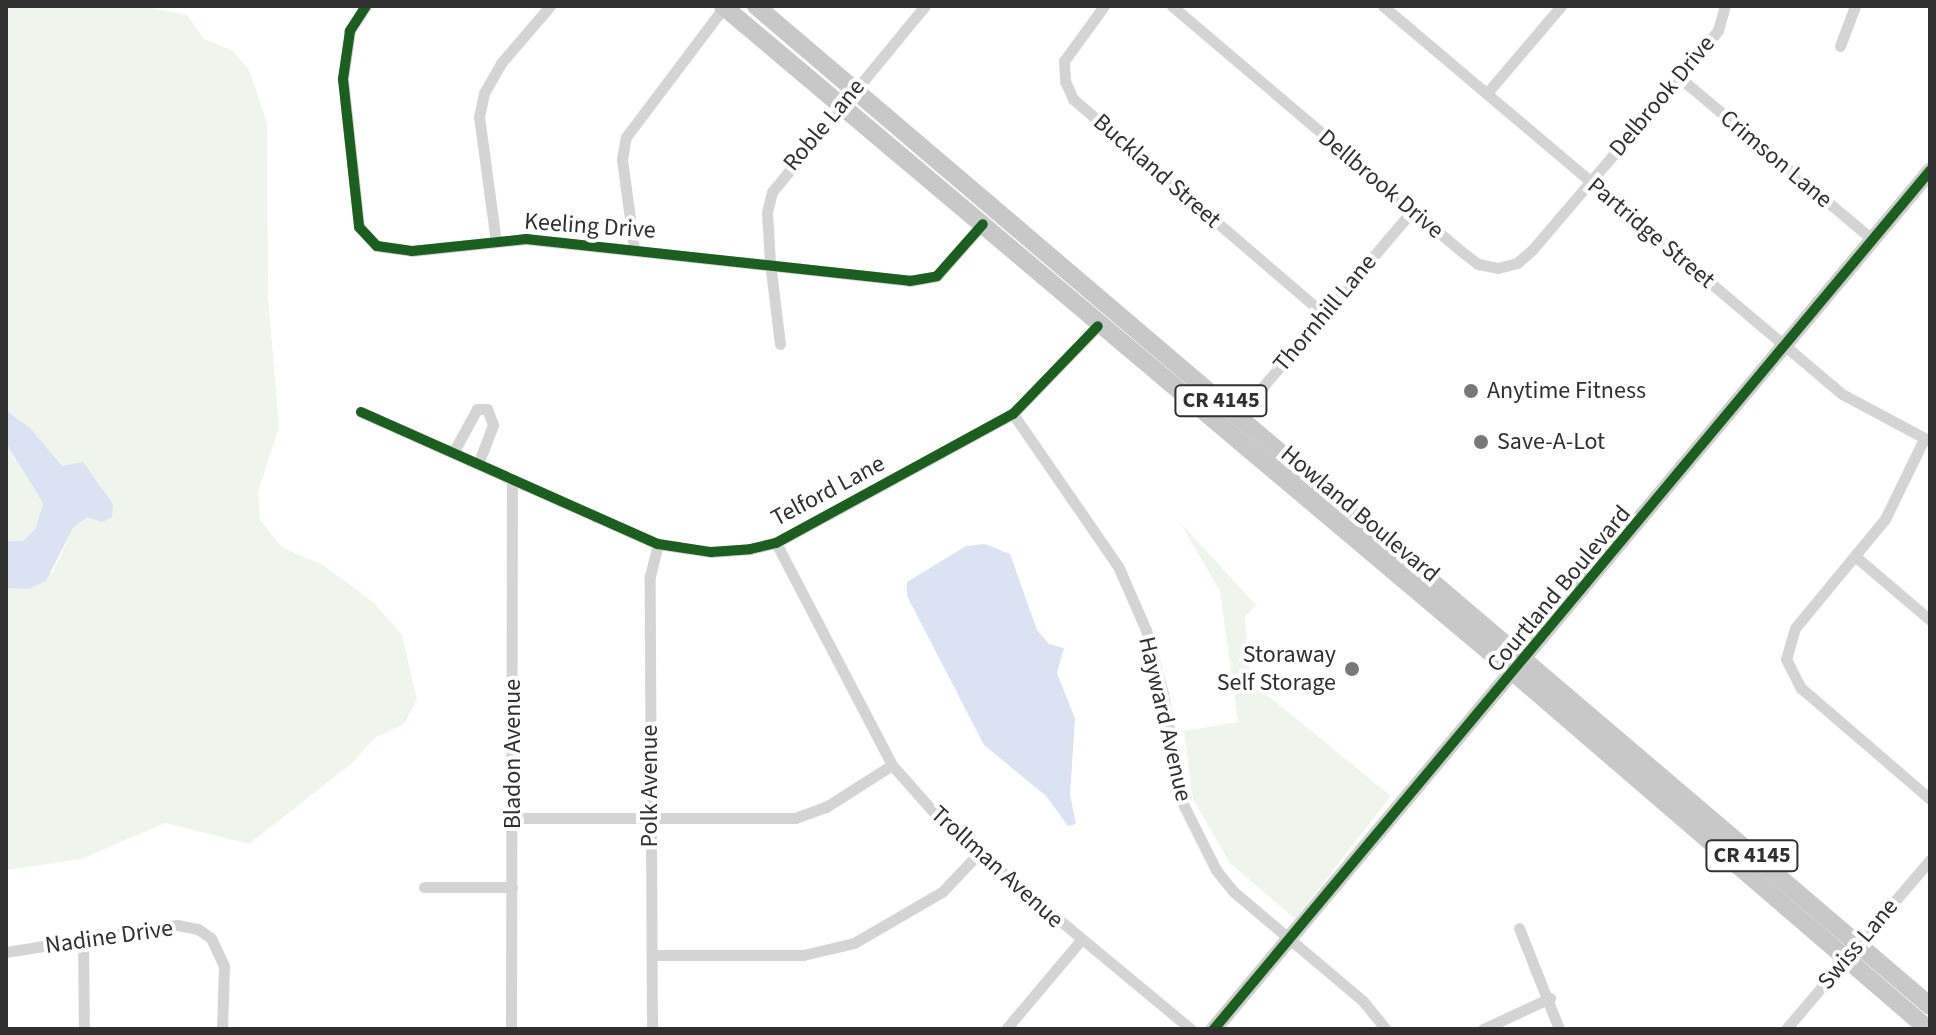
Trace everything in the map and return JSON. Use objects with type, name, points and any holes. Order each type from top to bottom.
[{"type":"main road","name":"Howland Boulevard","points":[[724,6],[983,224],[1098,326],[1519,668],[1853,952],[1930,1006]]},
{"type":"main road","name":"Howland Boulevard","points":[[756,6],[1238,416],[1519,668]]},
{"type":"main road","points":[[1203,413],[1238,416]]},
{"type":"main road","name":"Howland Boulevard","points":[[1853,952],[1928,1029]]},
{"type":"street","name":"Keeling Drive","points":[[366,6],[343,54],[359,227],[377,246],[391,251],[496,242],[634,248],[928,278],[949,266],[983,224]]},
{"type":"street","points":[[496,242],[479,117],[484,93],[501,63],[550,6]]},
{"type":"street","points":[[634,248],[622,159],[626,137],[724,6]]},
{"type":"street","name":"Roble Lane","points":[[780,344],[767,212],[772,192],[840,105],[925,6]]},
{"type":"street","name":"Buckland Street","points":[[1104,6],[1064,61],[1065,81],[1073,99],[1323,313]]},
{"type":"street","name":"Dellbrook Drive","points":[[1172,6],[1478,264],[1498,268],[1517,263],[1532,250],[1590,182]]},
{"type":"street","name":"Partridge Street","points":[[1383,6],[1842,394],[1927,440]]},
{"type":"street","points":[[1487,93],[1561,6]]},
{"type":"street","name":"Delbrook Drive","points":[[1590,182],[1718,30],[1725,6]]},
{"type":"street","points":[[1840,46],[1855,6]]},
{"type":"street","name":"Crimson Lane","points":[[1680,78],[1872,239]]},
{"type":"street","name":"Courtland Boulevard","points":[[1214,1029],[1519,668],[1930,171]]},
{"type":"street","name":"Thornhill Lane","points":[[1238,416],[1412,211]]},
{"type":"street","name":"Telford Lane","points":[[361,412],[479,461],[512,479],[658,544],[711,552],[776,543],[1013,414],[1098,326]]},
{"type":"street","points":[[454,451],[477,409],[487,409],[493,425],[479,461]]},
{"type":"street","name":"Hayward Avenue","points":[[1013,414],[1093,522],[1130,592],[1163,694],[1174,774],[1193,832],[1234,892],[1293,937],[1386,1029]]},
{"type":"street","points":[[1927,440],[1900,494],[1856,557],[1788,641],[1791,677],[1930,799]]},
{"type":"street","name":"Bladon Avenue","points":[[511,1029],[514,818],[512,479]]},
{"type":"street","name":"Trollman Avenue","points":[[776,543],[892,765],[978,854],[1080,941],[1191,1029]]},
{"type":"street","name":"Polk Avenue","points":[[652,1029],[650,576],[658,544]]},
{"type":"street","points":[[1856,557],[1930,620]]},
{"type":"street","points":[[514,818],[650,820],[810,814],[892,765]]},
{"type":"street","points":[[652,955],[803,955],[854,943],[942,892],[978,854]]},
{"type":"street","name":"Swiss Lane","points":[[1786,1029],[1930,860]]},
{"type":"street","points":[[424,887],[512,887]]},
{"type":"street","name":"Nadine Drive","points":[[6,952],[177,925],[211,938],[224,966],[222,1029]]},
{"type":"street","points":[[1519,928],[1550,998],[1559,1029]]},
{"type":"street","points":[[83,940],[84,1029]]},
{"type":"street","points":[[1006,1029],[1080,941]]},
{"type":"street","points":[[1483,1029],[1550,998]]},
{"type":"shaded area","points":[[6,6],[141,6],[187,15],[204,39],[233,51],[250,72],[267,123],[268,297],[279,427],[258,492],[260,520],[283,548],[323,565],[374,603],[402,635],[417,700],[404,724],[376,737],[351,764],[249,844],[165,823],[81,859],[6,870],[6,588],[53,572],[73,528],[87,517],[95,518],[101,486],[83,463],[62,466],[48,456],[30,428],[6,410]]},
{"type":"shaded area","points":[[6,443],[43,503],[36,528],[23,541],[8,542]]},
{"type":"shaded area","points":[[1179,521],[1256,605],[1245,617],[1250,681],[1391,796],[1295,919],[1230,863],[1193,799],[1184,731],[1238,722],[1220,591]]},
{"type":"water","points":[[6,410],[30,428],[62,466],[83,462],[113,504],[112,517],[102,522],[87,517],[73,528],[46,581],[28,589],[6,588],[6,541],[23,541],[36,528],[43,503],[6,443]]},
{"type":"water","points":[[985,544],[1010,554],[1037,630],[1049,644],[1064,648],[1057,673],[1075,719],[1070,795],[1076,824],[1068,826],[1046,796],[984,745],[907,596],[907,582],[966,546]]},
{"type":"cycle path","points":[[366,6],[350,31],[343,79],[359,227],[377,246],[412,251],[526,239],[910,281],[937,276],[983,224]]},
{"type":"cycle path","points":[[1214,1029],[1930,171]]},
{"type":"cycle path","points":[[361,412],[658,544],[711,552],[750,549],[776,543],[1013,414],[1098,326]]},
{"type":"place","name":"Anytime Fitness","points":[[1471,391]]},
{"type":"place","name":"Save-A-Lot","points":[[1481,442]]},
{"type":"place","name":"Storaway Self Storage","points":[[1352,669]]}]
